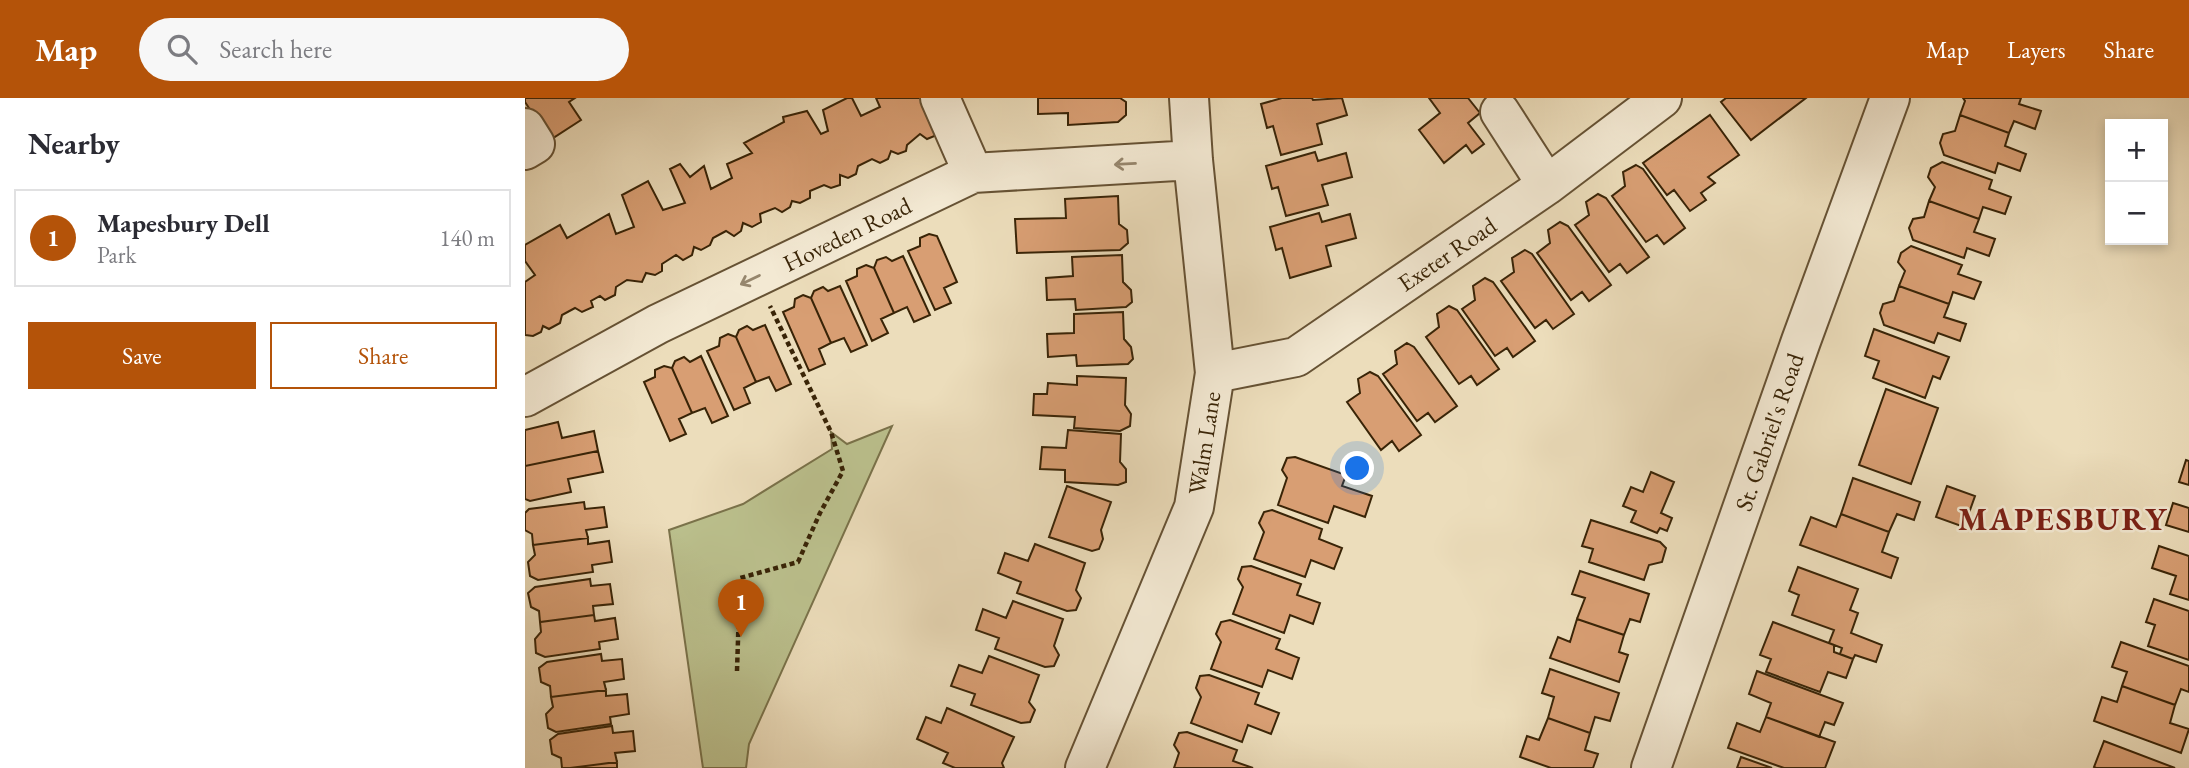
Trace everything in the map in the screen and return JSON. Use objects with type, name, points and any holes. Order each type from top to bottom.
[{"type":"street","points":[[940,98],[973,173]]},
{"type":"street","name":"Walm Lane","points":[[1085,768],[1194,507],[1215,373],[1189,98]]},
{"type":"street","name":"Exeter Road","points":[[1215,373],[1296,357],[1547,185],[1662,98]]},
{"type":"street","name":"St. Gabriel's Road","points":[[1651,768],[1801,341],[1890,98]]},
{"type":"street","points":[[1500,112],[1547,185]]},
{"type":"street","points":[[525,128],[535,144],[525,150]]},
{"type":"street","name":"Hoveden Road","points":[[525,397],[657,324],[973,173],[1193,160]]},
{"type":"path","points":[[737,671],[740,578],[798,562],[843,471],[831,432],[757,276]]},
{"type":"green space","points":[[892,426],[749,744],[746,768],[703,768],[669,530],[743,504],[832,449],[831,432],[847,444]]},
{"type":"building","points":[[525,98],[575,98],[569,102],[581,120],[550,140]]},
{"type":"building","points":[[852,98],[861,116],[880,107],[876,98],[928,98],[937,135],[927,139],[920,134],[907,145],[906,151],[898,154],[891,151],[888,159],[880,163],[872,159],[858,166],[856,174],[848,178],[840,175],[840,185],[831,188],[824,185],[810,191],[810,198],[800,203],[792,201],[790,207],[782,212],[775,208],[760,214],[761,222],[752,227],[743,223],[741,231],[734,236],[726,231],[713,238],[710,245],[701,250],[694,247],[692,255],[683,260],[676,255],[662,264],[662,271],[655,275],[646,273],[642,282],[627,280],[616,287],[615,295],[605,300],[600,296],[591,301],[593,307],[582,312],[575,308],[562,315],[560,323],[549,329],[543,326],[541,332],[533,336],[525,335],[525,282],[535,275],[525,261],[525,245],[560,225],[567,238],[609,214],[616,234],[634,227],[622,195],[648,181],[663,210],[685,203],[670,169],[680,164],[690,177],[704,166],[711,189],[732,178],[727,164],[752,153],[744,143],[784,122],[783,117],[807,111],[821,134],[828,131],[823,110]]},
{"type":"building","points":[[1038,98],[1120,98],[1126,102],[1126,115],[1118,122],[1068,125],[1068,113],[1038,114]]},
{"type":"building","points":[[1282,98],[1342,98],[1347,115],[1317,124],[1322,144],[1281,155],[1273,126],[1267,128],[1261,104]]},
{"type":"building","points":[[1429,98],[1468,98],[1480,113],[1468,123],[1484,144],[1472,153],[1466,145],[1444,163],[1419,130],[1440,113]]},
{"type":"building","points":[[1726,98],[1806,98],[1751,140],[1721,102]]},
{"type":"building","points":[[1963,98],[2021,98],[2019,104],[2041,111],[2035,129],[2014,121],[2009,133],[1960,115],[1965,101]]},
{"type":"building","points":[[1710,115],[1739,155],[1708,177],[1715,183],[1701,193],[1706,200],[1690,211],[1674,190],[1667,195],[1643,163]]},
{"type":"building","points":[[1960,115],[2009,133],[2005,146],[2026,154],[2020,171],[1998,163],[1995,173],[1944,155],[1940,143],[1943,134],[1955,131]]},
{"type":"building","points":[[1315,152],[1318,161],[1346,153],[1352,177],[1322,185],[1328,205],[1286,216],[1278,187],[1272,189],[1266,166]]},
{"type":"building","points":[[1942,162],[1992,180],[1989,189],[2011,197],[2005,214],[1983,207],[1979,219],[1929,201],[1935,187],[1928,177],[1931,168]]},
{"type":"building","points":[[1636,165],[1643,169],[1685,228],[1664,244],[1657,235],[1646,242],[1612,196],[1625,186],[1623,172]]},
{"type":"building","points":[[1598,194],[1606,198],[1649,257],[1627,273],[1620,264],[1609,272],[1575,225],[1589,215],[1586,202]]},
{"type":"building","points":[[1118,196],[1119,224],[1127,230],[1128,243],[1120,250],[1017,253],[1015,219],[1066,218],[1065,199]]},
{"type":"building","points":[[1929,201],[1979,219],[1974,232],[1995,239],[1989,256],[1967,248],[1964,258],[1913,240],[1909,228],[1913,219],[1924,217]]},
{"type":"building","points":[[1319,213],[1322,222],[1350,214],[1356,238],[1326,246],[1331,266],[1290,278],[1282,248],[1276,250],[1270,227]]},
{"type":"building","points":[[1560,222],[1568,226],[1611,285],[1589,301],[1582,292],[1571,300],[1537,253],[1550,243],[1548,230]]},
{"type":"building","points":[[929,234],[937,236],[957,282],[944,288],[951,303],[935,310],[908,251],[920,246],[920,238]]},
{"type":"building","points":[[1911,246],[1962,265],[1958,274],[1981,282],[1974,299],[1953,292],[1949,304],[1899,286],[1905,271],[1898,262],[1901,253]]},
{"type":"building","points":[[1525,250],[1532,254],[1574,314],[1553,329],[1546,320],[1535,328],[1501,281],[1514,272],[1512,258]]},
{"type":"building","points":[[1122,255],[1123,282],[1131,290],[1132,302],[1126,307],[1076,310],[1075,299],[1047,300],[1046,278],[1073,276],[1072,257]]},
{"type":"building","points":[[903,256],[930,315],[914,322],[907,307],[894,313],[874,268],[877,260],[886,257],[892,261]]},
{"type":"building","points":[[866,265],[874,268],[894,313],[881,319],[888,333],[872,341],[846,281],[857,276],[857,269]]},
{"type":"building","points":[[1485,278],[1493,282],[1535,341],[1513,357],[1507,348],[1495,356],[1462,309],[1475,300],[1473,286]]},
{"type":"building","points":[[840,286],[867,345],[851,352],[844,338],[831,343],[811,298],[814,291],[823,287],[828,291]]},
{"type":"building","points":[[1899,286],[1949,304],[1944,317],[1966,324],[1960,341],[1938,333],[1934,343],[1884,325],[1880,313],[1883,304],[1894,301]]},
{"type":"building","points":[[803,295],[811,298],[831,343],[819,349],[825,364],[809,371],[783,312],[794,307],[795,299]]},
{"type":"building","points":[[1449,306],[1457,310],[1499,369],[1477,385],[1471,376],[1459,384],[1426,337],[1439,327],[1437,314]]},
{"type":"building","points":[[1123,312],[1124,339],[1131,347],[1133,359],[1128,364],[1077,366],[1076,355],[1048,357],[1047,334],[1074,333],[1074,314]]},
{"type":"building","points":[[765,325],[791,384],[776,391],[769,377],[756,382],[736,337],[739,330],[747,326],[753,330]]},
{"type":"building","points":[[1874,329],[1949,357],[1940,379],[1933,376],[1925,398],[1873,378],[1879,361],[1865,356]]},
{"type":"building","points":[[728,334],[736,337],[756,382],[744,388],[750,403],[734,410],[707,351],[719,346],[720,338]]},
{"type":"building","points":[[1407,343],[1414,347],[1457,406],[1435,422],[1428,413],[1417,421],[1383,374],[1397,364],[1395,351]]},
{"type":"building","points":[[701,356],[728,416],[712,423],[705,408],[692,413],[672,368],[675,361],[684,357],[690,362]]},
{"type":"building","points":[[664,366],[672,368],[692,413],[679,419],[686,434],[670,441],[644,382],[655,377],[655,370]]},
{"type":"building","points":[[1370,372],[1378,376],[1421,435],[1399,451],[1392,441],[1381,450],[1347,402],[1360,393],[1358,379]]},
{"type":"building","points":[[1077,376],[1126,378],[1125,405],[1131,414],[1130,426],[1120,431],[1074,428],[1075,417],[1033,415],[1034,394],[1047,394],[1048,383],[1077,385]]},
{"type":"building","points":[[1886,389],[1938,408],[1911,484],[1859,465]]},
{"type":"building","points":[[558,422],[562,438],[594,431],[598,451],[525,466],[525,430]]},
{"type":"building","points":[[1068,430],[1121,434],[1120,462],[1126,469],[1126,482],[1118,485],[1065,482],[1065,470],[1040,469],[1042,447],[1066,448]]},
{"type":"building","points":[[598,451],[603,472],[568,479],[571,492],[530,501],[525,499],[525,466]]},
{"type":"building","points":[[1295,457],[1346,475],[1342,486],[1372,496],[1365,517],[1334,506],[1328,523],[1278,505],[1287,478],[1282,470],[1287,458]]},
{"type":"building","points":[[2186,460],[2189,461],[2189,485],[2179,482]]},
{"type":"building","points":[[1651,472],[1674,482],[1661,513],[1672,518],[1667,531],[1660,528],[1657,533],[1631,522],[1636,511],[1623,506],[1631,487],[1643,492]]},
{"type":"building","points":[[1853,478],[1920,502],[1914,520],[1897,514],[1889,532],[1841,514]]},
{"type":"building","points":[[1067,486],[1111,502],[1101,530],[1103,539],[1099,549],[1092,551],[1049,537]]},
{"type":"building","points":[[1947,486],[1975,496],[1964,527],[1936,517]]},
{"type":"building","points":[[584,502],[585,509],[604,507],[607,527],[586,530],[588,538],[533,545],[532,534],[525,530],[525,513],[529,509]]},
{"type":"building","points":[[2173,503],[2189,508],[2189,532],[2166,525]]},
{"type":"building","points":[[1272,510],[1322,529],[1319,539],[1342,548],[1334,569],[1311,560],[1305,577],[1254,559],[1264,532],[1259,523],[1264,512]]},
{"type":"building","points":[[1841,514],[1889,532],[1882,552],[1898,558],[1891,578],[1800,545],[1811,517],[1836,527]]},
{"type":"building","points":[[1591,520],[1660,542],[1666,548],[1662,562],[1649,565],[1644,580],[1589,562],[1593,549],[1582,546]]},
{"type":"building","points":[[588,538],[588,544],[609,541],[612,562],[592,565],[593,572],[538,580],[530,576],[528,562],[535,555],[533,545]]},
{"type":"building","points":[[1035,544],[1085,563],[1076,590],[1081,598],[1076,610],[1067,611],[1017,593],[1021,582],[998,573],[1005,553],[1028,561]]},
{"type":"building","points":[[2159,546],[2189,556],[2189,600],[2170,594],[2176,576],[2152,568]]},
{"type":"building","points":[[1251,566],[1301,584],[1297,595],[1320,603],[1313,624],[1290,615],[1284,633],[1233,614],[1243,587],[1238,579],[1242,567]]},
{"type":"building","points":[[1798,567],[1858,589],[1850,610],[1858,613],[1851,633],[1882,645],[1876,662],[1855,655],[1853,659],[1840,654],[1842,648],[1829,643],[1834,630],[1792,615],[1799,595],[1789,591]]},
{"type":"building","points":[[1580,571],[1649,594],[1640,622],[1630,619],[1624,635],[1577,619],[1585,598],[1572,594]]},
{"type":"building","points":[[590,579],[591,586],[610,584],[613,604],[593,606],[594,615],[540,622],[539,611],[531,607],[528,593],[535,587]]},
{"type":"building","points":[[2154,599],[2189,611],[2189,660],[2148,646],[2155,625],[2146,622]]},
{"type":"building","points":[[1013,601],[1063,619],[1054,646],[1059,655],[1054,666],[1045,667],[995,649],[999,638],[976,630],[983,609],[1006,618]]},
{"type":"building","points":[[594,615],[595,621],[615,618],[618,639],[599,642],[600,649],[545,657],[536,653],[535,639],[541,632],[540,622]]},
{"type":"building","points":[[1577,619],[1624,635],[1619,652],[1628,655],[1619,682],[1550,658],[1558,637],[1570,642]]},
{"type":"building","points":[[1230,620],[1280,639],[1276,649],[1299,658],[1292,679],[1268,670],[1262,687],[1211,669],[1221,642],[1216,634],[1221,622]]},
{"type":"building","points":[[1773,622],[1834,645],[1834,652],[1853,659],[1846,678],[1828,672],[1820,692],[1766,672],[1771,659],[1760,655]]},
{"type":"building","points":[[2121,642],[2189,666],[2189,692],[2181,689],[2175,705],[2122,686],[2127,672],[2112,667]]},
{"type":"building","points":[[601,654],[602,661],[622,659],[624,679],[604,682],[606,690],[551,697],[550,686],[541,682],[539,668],[547,662]]},
{"type":"building","points":[[989,656],[1039,675],[1029,702],[1035,710],[1030,722],[1021,723],[971,705],[975,694],[951,686],[959,665],[982,673]]},
{"type":"building","points":[[1550,669],[1619,693],[1610,721],[1595,717],[1590,733],[1548,718],[1554,697],[1542,693]]},
{"type":"building","points":[[1757,671],[1843,703],[1834,725],[1825,722],[1819,737],[1766,717],[1771,703],[1749,694]]},
{"type":"building","points":[[1209,675],[1259,693],[1255,704],[1279,713],[1271,734],[1248,725],[1242,742],[1191,723],[1201,697],[1196,688],[1200,676]]},
{"type":"building","points":[[2122,686],[2175,705],[2170,723],[2189,729],[2181,753],[2094,721],[2102,697],[2117,702]]},
{"type":"building","points":[[606,690],[606,696],[627,694],[629,714],[610,717],[611,724],[556,732],[548,728],[546,714],[553,707],[551,697]]},
{"type":"building","points":[[947,708],[1014,737],[1002,763],[1004,768],[955,768],[943,763],[948,753],[917,739],[926,717],[941,723]]},
{"type":"building","points":[[1766,717],[1835,742],[1825,768],[1784,768],[1728,748],[1737,723],[1760,732]]},
{"type":"building","points":[[1548,718],[1590,733],[1585,750],[1598,754],[1593,768],[1551,768],[1520,757],[1527,736],[1539,740]]},
{"type":"building","points":[[612,726],[613,733],[633,731],[635,751],[615,753],[617,762],[562,768],[561,758],[552,754],[550,740],[558,734]]},
{"type":"building","points":[[1187,732],[1237,750],[1233,761],[1253,768],[1174,768],[1179,753],[1174,745],[1179,733]]},
{"type":"building","points":[[2104,741],[2175,768],[2096,768],[2094,767]]},
{"type":"building","points":[[1741,757],[1772,768],[1737,768]]},
{"type":"building","points":[[617,762],[617,768],[570,768]]},
{"type":"place","name":"Mapesbury Dell","points":[[741,637]]},
{"type":"district","name":"MAPESBURY","points":[[2063,519]]}]
